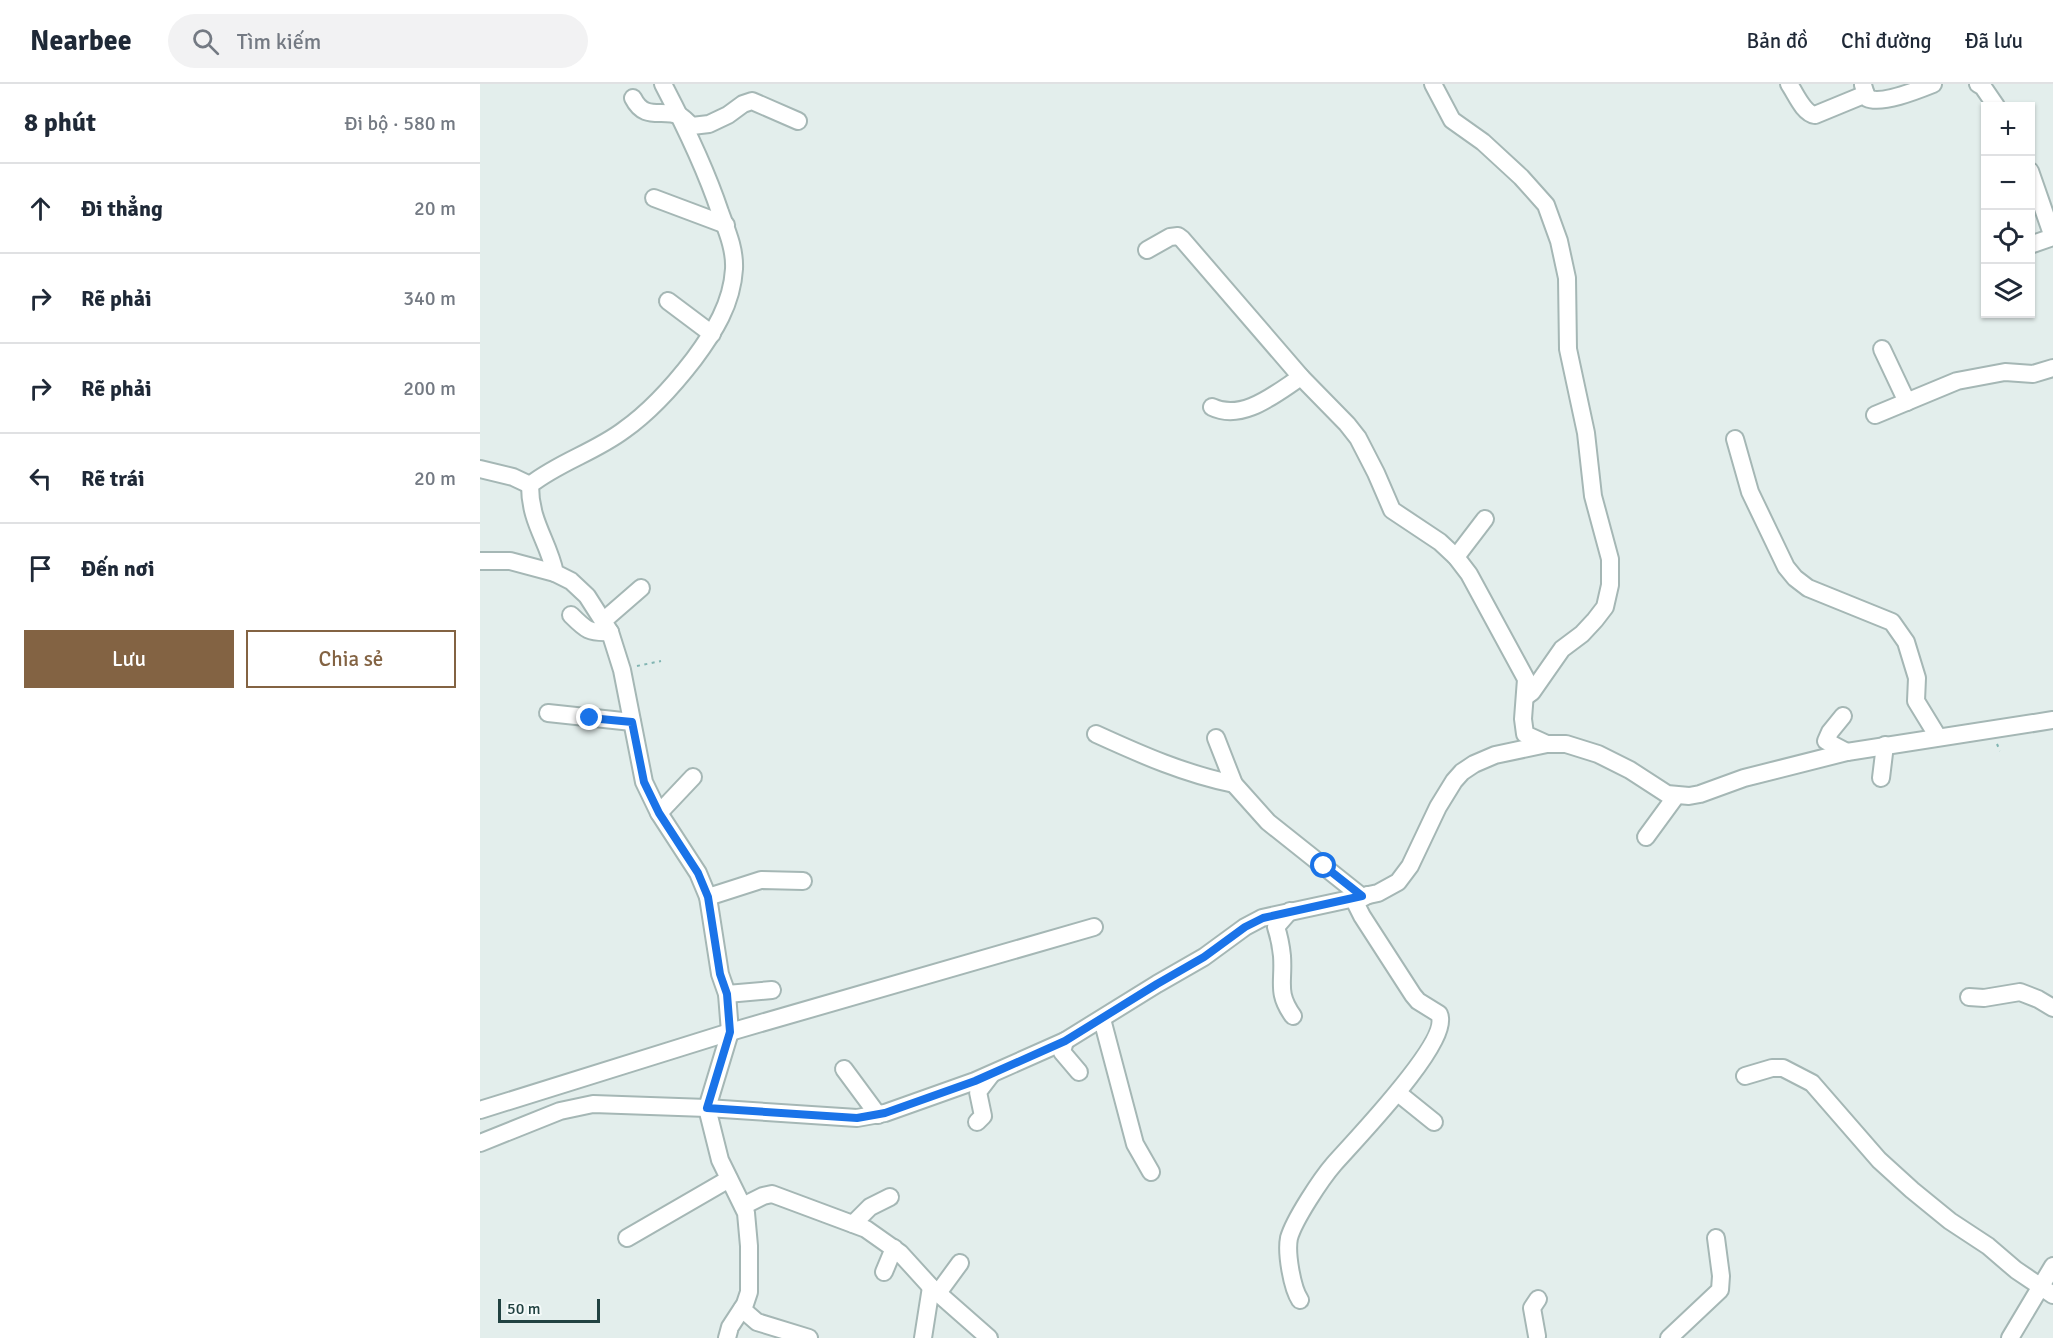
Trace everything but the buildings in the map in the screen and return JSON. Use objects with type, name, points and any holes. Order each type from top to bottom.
[{"type":"street","points":[[530,492],[546,473],[605,443],[626,429],[668,391],[720,321],[726,304],[734,270],[726,225],[700,156],[663,84]]},
{"type":"street","points":[[1433,84],[1452,120],[1483,142],[1521,177],[1546,205],[1553,223],[1566,278],[1570,368],[1586,433],[1593,496],[1610,559],[1610,585],[1605,607],[1582,634],[1562,649],[1532,692],[1525,696]]},
{"type":"street","points":[[1789,84],[1804,108],[1810,114],[1815,115],[1864,89],[1869,100],[1875,101],[1910,93],[1933,84]]},
{"type":"street","points":[[1978,84],[1983,87],[1993,102]]},
{"type":"street","points":[[633,98],[640,108],[647,112],[680,116],[692,126],[709,124],[728,115],[743,104],[752,102],[798,121]]},
{"type":"street","points":[[2035,182],[2052,227],[2035,241]]},
{"type":"street","points":[[654,198],[726,225]]},
{"type":"street","points":[[1147,250],[1175,235],[1182,239],[1358,438],[1392,510],[1440,542],[1456,557],[1477,588],[1526,679],[1523,719],[1526,735],[1547,744]]},
{"type":"street","points":[[668,301],[711,334]]},
{"type":"street","points":[[1882,350],[1907,402]]},
{"type":"street","points":[[1875,415],[1957,381],[2005,372],[2033,374],[2053,368]]},
{"type":"street","points":[[1212,407],[1227,412],[1250,407],[1301,376]]},
{"type":"street","points":[[1735,439],[1750,492],[1786,567],[1808,588],[1892,622],[1906,642],[1917,678],[1916,701],[1938,736]]},
{"type":"street","points":[[480,469],[513,477],[530,492],[537,528],[553,563],[555,573]]},
{"type":"street","points":[[1456,557],[1485,519]]},
{"type":"street","points":[[480,561],[510,561],[555,573],[571,581],[606,626],[622,670],[644,782],[659,813],[698,873],[708,897],[720,974],[727,994],[730,1032],[707,1108],[720,1160],[743,1206],[747,1222],[749,1292],[742,1309],[730,1327],[727,1338]]},
{"type":"street","points":[[571,615],[592,632],[606,626],[641,588]]},
{"type":"street","points":[[548,713],[632,722]]},
{"type":"street","points":[[1844,716],[1830,732],[1826,741],[1847,752]]},
{"type":"street","points":[[480,1143],[560,1111],[579,1106],[637,1104],[857,1118],[878,1115],[992,1074],[1065,1041],[1204,957],[1245,927],[1263,918],[1386,890],[1405,874],[1438,807],[1454,781],[1474,764],[1495,755],[1547,744],[1566,744],[1598,754],[1630,770],[1667,794],[1676,796],[1700,794],[1744,778],[1847,752],[1938,736],[2053,720]]},
{"type":"street","points":[[1096,734],[1171,767],[1204,778],[1234,784]]},
{"type":"street","points":[[1216,738],[1234,784],[1268,822],[1365,895]]},
{"type":"street","points":[[1881,778],[1886,745]]},
{"type":"street","points":[[659,813],[693,777]]},
{"type":"street","points":[[1646,837],[1676,796]]},
{"type":"street","points":[[708,897],[761,880],[803,881]]},
{"type":"street","points":[[1300,1300],[1294,1291],[1291,1274],[1289,1239],[1293,1230],[1334,1165],[1398,1093],[1426,1054],[1439,1029],[1441,1018],[1439,1014],[1418,1001],[1413,995],[1362,916],[1355,902],[1365,895]]},
{"type":"street","points":[[1290,911],[1276,927],[1282,954],[1281,993],[1284,1004],[1293,1016]]},
{"type":"street","points":[[480,1110],[730,1032],[1094,927]]},
{"type":"street","points":[[727,994],[772,990]]},
{"type":"street","points":[[1969,998],[2020,992],[2053,1008]]},
{"type":"street","points":[[1102,1019],[1135,1144],[1150,1172]]},
{"type":"street","points":[[1065,1041],[1062,1052],[1078,1072]]},
{"type":"street","points":[[1745,1076],[1772,1068],[1783,1068],[1812,1083],[1879,1160],[1912,1190],[1950,1221],[1988,1246],[2047,1291]]},
{"type":"street","points":[[844,1070],[878,1115]]},
{"type":"street","points":[[977,1122],[983,1116],[978,1092],[992,1074]]},
{"type":"street","points":[[1398,1093],[1434,1122]]},
{"type":"street","points":[[627,1238],[729,1179]]},
{"type":"street","points":[[743,1206],[772,1194],[866,1230],[894,1248],[934,1290],[989,1338]]},
{"type":"street","points":[[853,1224],[870,1207],[890,1197]]},
{"type":"street","points":[[1669,1338],[1720,1290],[1721,1276],[1716,1238]]},
{"type":"street","points":[[884,1272],[894,1248]]},
{"type":"street","points":[[923,1338],[934,1290],[960,1263]]},
{"type":"street","points":[[2010,1338],[2047,1291],[2053,1266]]},
{"type":"street","points":[[1538,1299],[1532,1308],[1532,1319],[1539,1337]]},
{"type":"street","points":[[742,1309],[757,1322],[809,1338]]},
{"type":"path","points":[[622,670],[661,661]]},
{"type":"route","points":[[590,718],[632,722],[644,782],[659,813],[698,873],[708,897],[720,974],[727,994],[730,1032],[707,1108],[857,1118],[885,1113],[975,1081],[1065,1041],[1157,984],[1184,970],[1245,927],[1263,918],[1362,896],[1324,866]]}]
